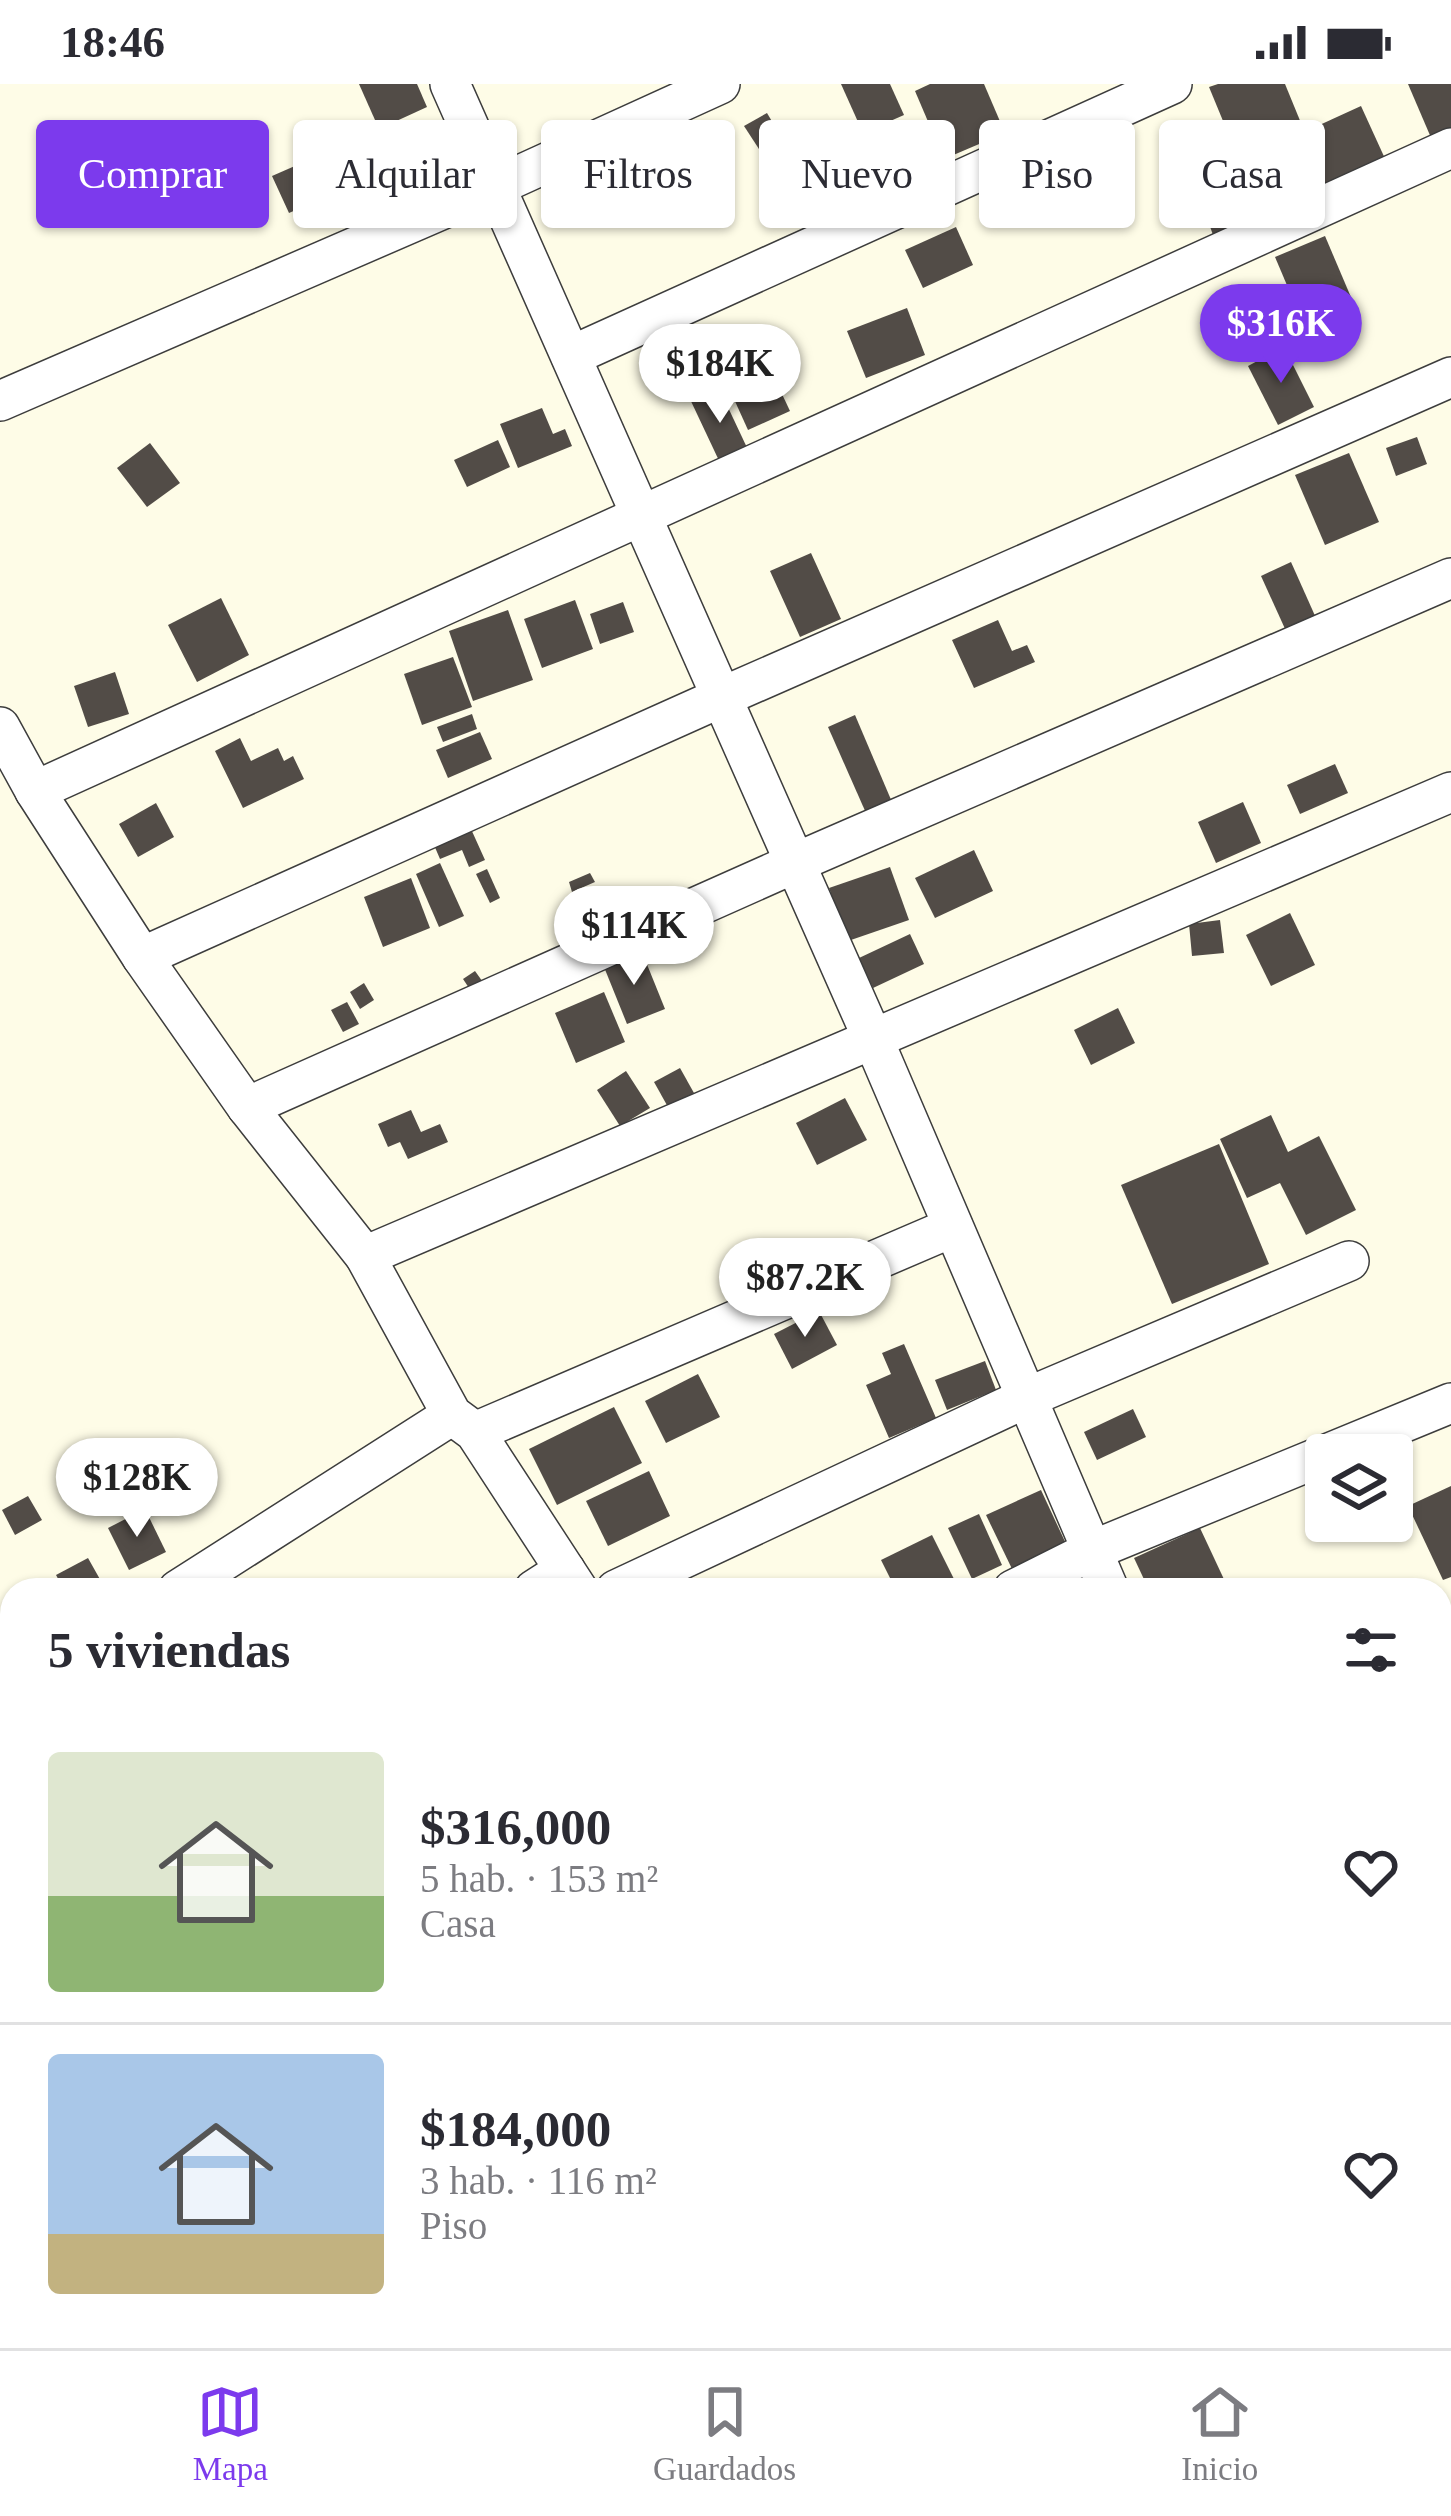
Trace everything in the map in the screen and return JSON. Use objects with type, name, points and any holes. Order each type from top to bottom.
[{"type":"street","points":[[450,84],[466,120]]},
{"type":"street","points":[[517,176],[720,84]]},
{"type":"street","points":[[571,356],[1172,84]]},
{"type":"street","points":[[35,791],[1451,148]]},
{"type":"street","points":[[0,401],[399,228]]},
{"type":"street","points":[[515,228],[873,1039],[1103,1578]]},
{"type":"street","points":[[142,957],[1451,377]]},
{"type":"street","points":[[247,1108],[1451,578]]},
{"type":"street","points":[[0,727],[35,791],[142,957],[247,1108],[365,1256],[556,1578]]},
{"type":"street","points":[[365,1256],[1451,792]]},
{"type":"street","points":[[199,1578],[464,1424],[953,1227]]},
{"type":"street","points":[[642,1578],[1026,1398],[1349,1261]]},
{"type":"street","points":[[1037,1578],[1091,1551],[1451,1403]]},
{"type":"building","points":[[359,84],[417,84],[427,107],[399,120],[375,120]]},
{"type":"building","points":[[841,84],[890,84],[904,115],[893,120],[857,120]]},
{"type":"building","points":[[930,84],[984,84],[999,120],[979,120],[979,144],[955,154],[955,120],[927,120],[915,91]]},
{"type":"building","points":[[1285,84],[1300,120],[1223,120],[1209,87]]},
{"type":"building","points":[[1408,84],[1451,84],[1451,131],[1432,140]]},
{"type":"building","points":[[1361,106],[1387,163],[1327,190],[1325,122]]},
{"type":"building","points":[[767,113],[771,120],[759,120],[759,149],[744,126]]},
{"type":"building","points":[[293,167],[293,211],[289,213],[272,176]]},
{"type":"building","points":[[955,227],[973,265],[923,288],[905,250]]},
{"type":"building","points":[[1325,236],[1356,309],[1306,330],[1275,257]]},
{"type":"building","points":[[907,308],[925,355],[866,378],[847,331]]},
{"type":"building","points":[[1284,347],[1314,407],[1278,425],[1248,366]]},
{"type":"building","points":[[765,358],[790,411],[748,430],[724,377]]},
{"type":"building","points":[[717,384],[750,454],[722,467],[689,397]]},
{"type":"building","points":[[542,408],[553,434],[565,429],[572,446],[518,468],[500,424]]},
{"type":"building","points":[[1417,437],[1427,464],[1396,476],[1386,448]]},
{"type":"building","points":[[498,440],[510,467],[467,487],[454,460]]},
{"type":"building","points":[[150,443],[180,483],[147,507],[117,468]]},
{"type":"building","points":[[1349,453],[1379,522],[1325,545],[1295,475]]},
{"type":"building","points":[[811,553],[841,619],[800,637],[770,571]]},
{"type":"building","points":[[1291,562],[1316,618],[1286,631],[1261,576]]},
{"type":"building","points":[[221,598],[249,655],[197,682],[168,625]]},
{"type":"building","points":[[575,600],[593,649],[542,668],[524,619]]},
{"type":"building","points":[[623,602],[634,632],[600,644],[590,614]]},
{"type":"building","points":[[508,610],[533,680],[473,701],[449,631]]},
{"type":"building","points":[[998,620],[1012,651],[1027,645],[1035,662],[974,688],[952,640]]},
{"type":"building","points":[[453,657],[472,707],[422,725],[404,674]]},
{"type":"building","points":[[115,672],[129,714],[88,727],[74,686]]},
{"type":"building","points":[[472,714],[477,729],[443,742],[437,727]]},
{"type":"building","points":[[855,715],[892,802],[866,813],[828,727]]},
{"type":"building","points":[[480,732],[492,759],[448,778],[436,750]]},
{"type":"building","points":[[240,738],[251,761],[278,748],[284,761],[293,756],[304,779],[243,808],[215,751]]},
{"type":"building","points":[[1335,764],[1348,793],[1300,814],[1287,785]]},
{"type":"building","points":[[1243,802],[1261,843],[1216,863],[1198,822]]},
{"type":"building","points":[[156,803],[174,837],[138,857],[119,824]]},
{"type":"building","points":[[471,829],[485,860],[469,867],[462,850],[440,859],[434,845]]},
{"type":"building","points":[[974,850],[993,891],[935,918],[915,878]]},
{"type":"building","points":[[440,863],[464,916],[439,927],[416,874]]},
{"type":"building","points":[[890,867],[909,920],[848,941],[829,888]]},
{"type":"building","points":[[487,869],[500,898],[490,903],[476,874]]},
{"type":"building","points":[[590,873],[595,882],[572,892],[569,882]]},
{"type":"building","points":[[411,878],[430,928],[383,947],[364,897]]},
{"type":"building","points":[[595,886],[604,908],[577,919],[567,898]]},
{"type":"building","points":[[1290,913],[1315,965],[1271,986],[1246,935]]},
{"type":"building","points":[[1220,920],[1224,953],[1192,956],[1189,924]]},
{"type":"building","points":[[910,934],[924,964],[873,988],[859,958]]},
{"type":"building","points":[[642,952],[665,1009],[627,1024],[604,967]]},
{"type":"building","points":[[475,971],[485,985],[473,994],[463,979]]},
{"type":"building","points":[[364,983],[374,1000],[360,1009],[350,992]]},
{"type":"building","points":[[604,992],[625,1042],[576,1063],[555,1013]]},
{"type":"building","points":[[347,1002],[359,1024],[343,1032],[331,1010]]},
{"type":"building","points":[[1118,1008],[1135,1043],[1091,1065],[1074,1030]]},
{"type":"building","points":[[680,1068],[694,1093],[668,1107],[654,1082]]},
{"type":"building","points":[[626,1071],[650,1108],[620,1126],[597,1090]]},
{"type":"building","points":[[845,1098],[867,1140],[817,1165],[796,1123]]},
{"type":"building","points":[[411,1110],[421,1132],[440,1124],[448,1142],[408,1159],[400,1142],[388,1147],[378,1124]]},
{"type":"building","points":[[1271,1115],[1288,1152],[1319,1136],[1356,1210],[1306,1235],[1280,1183],[1247,1198],[1220,1139]]},
{"type":"building","points":[[1219,1144],[1269,1264],[1172,1304],[1121,1185]]},
{"type":"building","points":[[819,1311],[837,1345],[792,1369],[774,1334]]},
{"type":"building","points":[[904,1344],[936,1418],[889,1438],[866,1385],[891,1374],[882,1353]]},
{"type":"building","points":[[985,1361],[996,1390],[947,1410],[935,1380]]},
{"type":"building","points":[[698,1374],[720,1417],[666,1443],[645,1401]]},
{"type":"building","points":[[614,1407],[642,1463],[557,1505],[529,1449]]},
{"type":"building","points":[[1133,1409],[1146,1437],[1097,1460],[1084,1432]]},
{"type":"building","points":[[649,1471],[670,1516],[608,1546],[586,1501]]},
{"type":"building","points":[[1451,1486],[1451,1577],[1442,1578],[1413,1517],[1413,1504]]},
{"type":"building","points":[[1041,1490],[1068,1548],[1014,1573],[986,1515]]},
{"type":"building","points":[[28,1496],[42,1520],[15,1535],[2,1510]]},
{"type":"building","points":[[145,1509],[166,1552],[129,1570],[108,1528]]},
{"type":"building","points":[[979,1514],[1002,1565],[972,1578],[948,1528]]},
{"type":"building","points":[[1200,1528],[1223,1578],[1143,1578],[1134,1558]]},
{"type":"building","points":[[932,1535],[954,1578],[890,1578],[881,1560]]},
{"type":"building","points":[[88,1558],[99,1578],[58,1578]]}]
